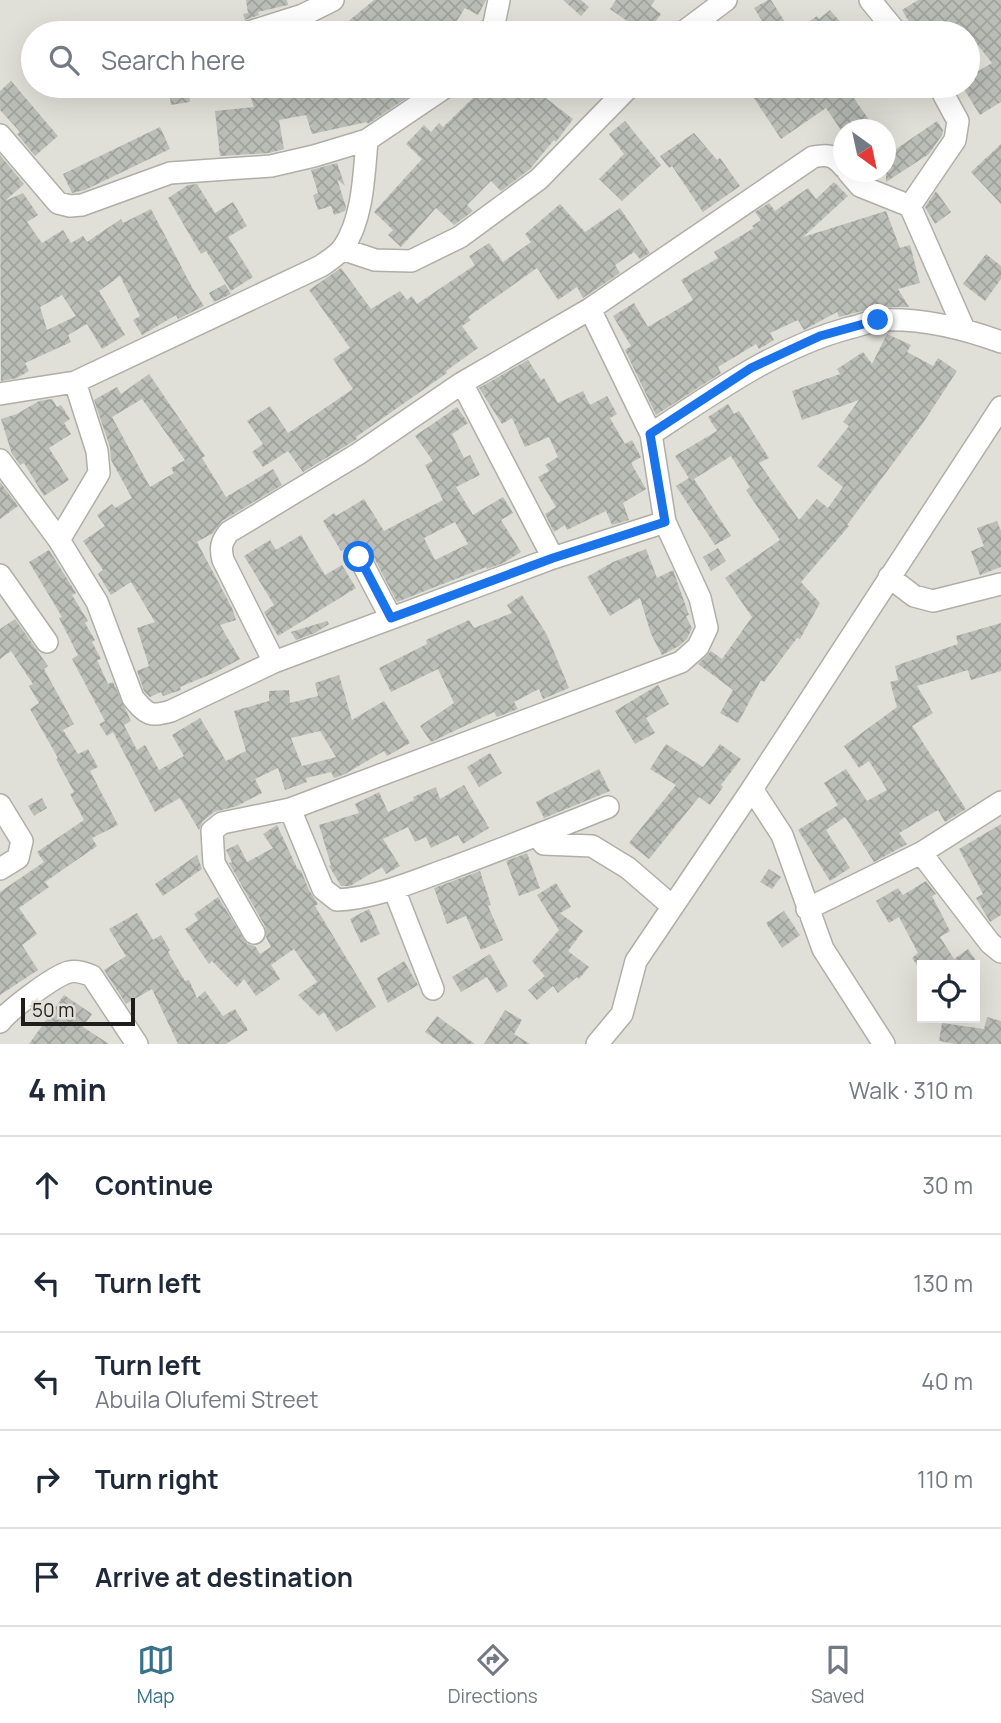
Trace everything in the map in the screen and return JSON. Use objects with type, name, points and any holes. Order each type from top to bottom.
[{"type":"street","points":[[284,21],[334,0]]},
{"type":"street","points":[[495,21],[499,0]]},
{"type":"street","points":[[698,21],[726,0]]},
{"type":"street","points":[[870,0],[887,21]]},
{"type":"street","points":[[0,135],[58,203],[82,205],[170,173],[271,166],[367,140],[429,98]]},
{"type":"street","points":[[342,250],[375,260],[411,261],[460,237],[539,179],[618,98]]},
{"type":"street","points":[[910,206],[955,140],[958,121],[946,98]]},
{"type":"street","points":[[0,394],[75,382],[321,266],[342,250],[357,214],[364,184],[367,140]]},
{"type":"street","points":[[274,662],[223,559],[220,550],[222,541],[229,532],[358,454],[462,383],[590,309],[813,157],[828,154],[833,157]]},
{"type":"street","points":[[857,182],[860,186],[910,206],[964,329]]},
{"type":"street","points":[[254,933],[214,863],[212,831],[222,823],[290,809],[681,662],[698,647],[707,628],[700,598],[665,522],[650,434],[590,309]]},
{"type":"street","points":[[650,434],[751,368],[820,336],[878,320],[921,322],[964,329],[1001,342]]},
{"type":"street","points":[[59,540],[99,473],[97,451],[75,382]]},
{"type":"street","points":[[462,383],[553,558]]},
{"type":"street","points":[[597,1044],[621,1014],[636,961],[752,789],[1001,407]]},
{"type":"street","points":[[0,460],[59,540],[97,602],[133,698],[143,710],[154,716],[171,712],[274,662],[553,558],[665,522]]},
{"type":"street","points":[[359,557],[391,618]]},
{"type":"street","points":[[0,575],[47,642]]},
{"type":"street","points":[[889,577],[914,596],[933,601],[1001,584]]},
{"type":"street","points":[[752,789],[782,835],[823,949],[884,1044]]},
{"type":"street","points":[[807,909],[921,853],[1001,802]]},
{"type":"street","points":[[0,805],[22,841],[18,858],[0,869]]},
{"type":"street","points":[[290,809],[323,889],[337,900],[354,899],[394,889],[608,807]]},
{"type":"street","points":[[537,836],[544,844],[592,846],[620,862],[672,906]]},
{"type":"street","points":[[921,853],[990,943],[1001,952]]},
{"type":"street","points":[[394,889],[433,989]]},
{"type":"street","points":[[0,1021],[5,1014],[33,993],[68,972],[80,972],[92,976],[137,1044]]},
{"type":"building","points":[[246,0],[287,0],[288,5],[258,12],[259,15],[245,20],[243,14],[248,13]]},
{"type":"building","points":[[374,0],[486,0],[478,15],[465,8],[457,21],[349,21]]},
{"type":"building","points":[[563,0],[581,0],[589,7],[581,16]]},
{"type":"building","points":[[616,0],[655,0],[651,6],[661,14],[656,21],[627,21],[610,9]]},
{"type":"building","points":[[771,0],[784,21],[762,21],[754,8]]},
{"type":"building","points":[[918,0],[1001,0],[1001,102],[980,115],[969,98],[980,98],[980,70],[992,63],[980,48],[980,21],[909,21],[902,10]]},
{"type":"building","points":[[830,10],[840,21],[810,21],[817,16],[819,19]]},
{"type":"building","points":[[11,81],[21,93],[21,98],[26,98],[58,136],[35,156],[17,134],[20,132],[0,110],[0,91]]},
{"type":"building","points":[[170,98],[190,98],[190,102],[171,105]]},
{"type":"building","points":[[251,98],[406,98],[368,124],[367,122],[312,134],[306,115],[279,120],[284,149],[269,153],[220,156],[215,111],[254,107]]},
{"type":"building","points":[[473,98],[546,98],[573,119],[556,142],[554,140],[530,169],[501,191],[491,181],[467,205],[473,211],[454,225],[436,208],[401,247],[388,235],[393,230],[374,212],[422,159],[406,144],[424,125],[431,132],[439,123],[443,127]]},
{"type":"building","points":[[754,98],[854,98],[868,119],[834,119],[826,108],[781,139]]},
{"type":"building","points":[[625,121],[661,165],[622,201],[599,179],[624,154],[609,134]]},
{"type":"building","points":[[937,121],[943,130],[929,154],[896,175],[896,149]]},
{"type":"building","points":[[160,127],[170,149],[85,190],[72,193],[63,174]]},
{"type":"building","points":[[694,133],[717,160],[720,158],[740,186],[703,212],[672,166],[669,168],[660,156]]},
{"type":"building","points":[[1001,144],[1001,204],[971,172]]},
{"type":"building","points":[[0,155],[24,184],[5,201],[23,193],[38,215],[27,222],[42,243],[63,230],[71,243],[83,236],[87,242],[121,219],[123,223],[151,209],[204,306],[178,319],[176,315],[142,335],[133,320],[140,316],[120,276],[99,291],[125,335],[102,349],[87,324],[68,335],[71,342],[25,363],[29,371],[17,378],[1,381]],"holes":[[[62,295],[76,316],[47,330],[40,307]]]},
{"type":"building","points":[[337,163],[345,186],[337,179],[346,207],[345,211],[334,215],[331,206],[318,210],[313,195],[318,193],[311,170]]},
{"type":"building","points":[[834,182],[848,196],[803,237],[886,211],[900,248],[910,245],[920,283],[898,289],[909,307],[878,307],[839,317],[837,312],[804,330],[798,320],[770,333],[774,340],[759,349],[756,344],[718,367],[721,373],[656,415],[625,350],[631,346],[613,316],[634,303],[648,327],[693,300],[681,280],[718,258],[714,252],[754,228],[752,226],[761,220],[755,212],[769,203],[775,211],[808,188],[816,199]]},
{"type":"building","points":[[197,184],[215,213],[233,202],[247,226],[228,237],[253,277],[231,291],[206,251],[201,254],[168,198],[188,185]]},
{"type":"building","points":[[936,191],[951,212],[935,224],[925,207]]},
{"type":"building","points":[[560,204],[585,232],[620,208],[650,253],[640,259],[634,252],[615,265],[620,273],[583,298],[577,287],[558,300],[537,268],[468,317],[471,320],[462,326],[478,348],[356,437],[357,439],[303,472],[288,451],[263,467],[252,452],[263,444],[247,421],[270,406],[288,433],[353,389],[333,359],[350,348],[309,290],[341,268],[371,309],[400,291],[407,300],[412,296],[417,304],[475,265],[469,256],[489,243],[503,262],[531,242],[525,234]]},
{"type":"building","points":[[986,254],[1001,266],[1001,279],[985,301],[963,284]]},
{"type":"building","points":[[225,284],[231,294],[214,302],[209,293]]},
{"type":"building","points":[[887,334],[911,345],[907,352],[933,366],[938,358],[957,371],[923,423],[847,525],[849,526],[801,582],[820,603],[800,639],[797,638],[764,682],[761,680],[738,723],[720,713],[733,690],[698,664],[711,651],[722,659],[752,617],[725,578],[780,540],[746,490],[750,487],[731,456],[694,479],[731,536],[715,545],[676,486],[689,478],[675,456],[717,431],[708,417],[728,404],[734,414],[739,411],[769,458],[759,463],[799,520],[817,499],[828,508],[843,487],[817,466],[849,426],[843,422],[859,400],[802,420],[792,391],[840,374],[837,369],[863,352],[872,364]]},
{"type":"building","points":[[528,360],[541,380],[544,378],[558,403],[583,391],[590,405],[607,396],[617,414],[610,418],[625,444],[632,440],[641,457],[631,463],[646,489],[623,503],[629,520],[612,525],[606,511],[567,530],[565,525],[554,532],[545,514],[556,507],[538,477],[549,471],[545,465],[558,457],[549,437],[525,447],[512,418],[502,424],[479,388]]},
{"type":"building","points":[[149,374],[205,456],[202,458],[226,497],[273,469],[282,485],[222,521],[213,533],[197,542],[232,608],[236,620],[220,625],[240,659],[180,687],[181,690],[163,696],[161,692],[150,697],[144,691],[137,671],[149,666],[137,628],[155,622],[131,582],[111,595],[98,574],[103,570],[83,541],[105,526],[97,515],[112,504],[115,508],[132,498],[111,460],[110,447],[94,400],[117,387],[121,394]],"holes":[[[142,399],[185,460],[171,468],[174,473],[150,487],[112,417]]]},
{"type":"building","points":[[52,399],[57,407],[61,405],[70,419],[64,423],[71,434],[49,448],[69,480],[44,496],[24,463],[20,465],[12,454],[1,419],[17,414],[39,401]]},
{"type":"building","points":[[457,407],[468,423],[452,434],[464,458],[470,455],[480,475],[456,487],[473,515],[503,497],[513,513],[501,520],[521,552],[503,563],[487,569],[486,567],[397,602],[370,550],[359,544],[341,551],[323,521],[364,499],[384,531],[443,500],[425,465],[433,461],[415,436]],"holes":[[[455,522],[468,544],[435,560],[424,538]]]},
{"type":"building","points":[[0,482],[18,506],[0,519]]},
{"type":"building","points":[[997,521],[1001,531],[1001,567],[980,575],[971,551],[984,546],[977,528]]},
{"type":"building","points":[[301,535],[325,575],[342,565],[356,588],[278,636],[264,612],[274,605],[244,556],[270,540],[276,550]]},
{"type":"building","points":[[718,548],[726,561],[711,571],[703,557]]},
{"type":"building","points":[[646,549],[657,578],[673,570],[692,628],[687,639],[662,655],[651,634],[640,598],[610,616],[587,577],[613,562]]},
{"type":"building","points":[[49,550],[76,593],[72,595],[88,621],[85,623],[95,640],[92,642],[101,659],[97,660],[108,684],[113,682],[131,721],[124,725],[137,750],[145,745],[159,770],[184,756],[172,735],[200,718],[226,761],[246,751],[234,711],[269,701],[269,691],[289,690],[290,703],[318,696],[315,683],[339,675],[352,720],[384,701],[410,743],[387,756],[384,751],[345,774],[334,778],[331,772],[306,778],[307,782],[285,790],[278,768],[255,779],[262,793],[237,806],[214,812],[203,821],[199,830],[180,798],[155,812],[113,732],[107,736],[99,724],[105,721],[72,659],[78,655],[59,618],[62,617],[29,562]],"holes":[[[320,731],[336,757],[302,766],[291,738]]]},
{"type":"building","points":[[522,595],[547,635],[569,688],[543,699],[539,689],[514,702],[518,709],[497,717],[494,712],[431,742],[420,726],[454,703],[438,669],[391,692],[379,668],[427,644],[426,640],[469,620],[474,628],[512,613],[507,605]]},
{"type":"building","points":[[15,619],[48,666],[44,669],[74,724],[63,730],[78,754],[88,749],[98,767],[90,771],[118,825],[92,838],[97,846],[45,882],[49,887],[19,908],[37,934],[22,945],[38,970],[0,995],[0,892],[44,862],[37,852],[84,820],[70,794],[74,792],[56,759],[58,758],[30,709],[39,703],[29,686],[33,684],[11,651],[0,659],[0,629]]},
{"type":"building","points":[[327,621],[329,624],[315,633],[296,640],[291,632]]},
{"type":"building","points":[[1001,623],[1001,671],[971,680],[968,670],[917,686],[933,713],[912,726],[966,809],[945,822],[938,810],[899,833],[907,844],[874,862],[845,817],[826,830],[850,868],[830,881],[798,830],[838,805],[824,783],[846,769],[867,801],[887,790],[869,761],[859,768],[844,746],[897,707],[890,682],[898,680],[895,666],[958,644],[956,636]]},
{"type":"building","points":[[658,685],[669,704],[646,718],[655,733],[635,744],[615,711]]},
{"type":"building","points":[[666,744],[703,767],[720,744],[741,759],[710,805],[699,797],[649,859],[629,843],[676,785],[650,769]]},
{"type":"building","points":[[490,753],[502,773],[479,787],[467,767]]},
{"type":"building","points":[[599,769],[610,791],[544,818],[536,802]]},
{"type":"building","points":[[464,785],[489,828],[463,844],[458,835],[431,848],[426,837],[415,842],[408,827],[383,839],[400,866],[386,874],[382,867],[350,886],[341,886],[329,866],[331,865],[319,825],[359,813],[355,804],[379,792],[388,812],[436,787],[440,799]]},
{"type":"building","points":[[42,798],[47,808],[34,816],[28,806]]},
{"type":"building","points":[[1001,824],[1001,915],[990,922],[976,898],[983,894],[959,849]]},
{"type":"building","points":[[277,825],[318,904],[315,906],[376,1007],[336,1032],[324,1012],[319,1016],[298,995],[317,982],[294,949],[271,965],[280,979],[256,996],[244,979],[237,987],[212,961],[209,964],[185,929],[198,920],[194,914],[218,897],[247,944],[255,946],[260,954],[271,947],[265,926],[229,863],[232,862],[226,850],[238,844],[247,862],[273,848],[263,834]]},
{"type":"building","points":[[527,853],[540,888],[519,896],[506,861]]},
{"type":"building","points":[[197,855],[202,869],[163,896],[155,884]]},
{"type":"building","points":[[769,869],[781,877],[772,889],[760,882]]},
{"type":"building","points":[[480,871],[491,905],[488,906],[503,940],[481,950],[466,916],[447,924],[434,888]]},
{"type":"building","points":[[926,881],[936,894],[932,896],[950,931],[940,937],[954,959],[968,949],[976,960],[917,960],[917,965],[912,958],[918,953],[899,917],[889,923],[876,901],[898,888],[903,895]]},
{"type":"building","points":[[556,883],[571,907],[560,913],[583,931],[568,951],[589,967],[579,979],[577,977],[558,993],[553,986],[537,1000],[528,990],[545,976],[532,961],[559,930],[537,895]]},
{"type":"building","points":[[369,909],[380,934],[361,943],[350,919]]},
{"type":"building","points":[[784,911],[800,935],[782,948],[766,923]]},
{"type":"building","points":[[137,913],[153,940],[161,935],[170,950],[168,952],[185,981],[189,980],[197,998],[205,991],[223,1016],[235,1009],[248,1030],[226,1044],[178,1044],[152,989],[126,1004],[104,970],[126,956],[109,929]]},
{"type":"building","points":[[490,954],[508,986],[497,993],[487,977],[461,992],[452,977]]},
{"type":"building","points":[[404,961],[418,985],[388,1003],[377,978]]},
{"type":"building","points":[[64,995],[92,1014],[83,1027],[109,1044],[29,1044]]},
{"type":"building","points":[[505,1010],[522,1020],[514,1034],[530,1044],[484,1044]]},
{"type":"building","points":[[437,1016],[475,1044],[442,1044],[425,1032]]},
{"type":"building","points":[[987,1017],[1001,1021],[1001,1044],[955,1044],[939,1041],[942,1023],[984,1029]]},
{"type":"route","points":[[359,557],[391,618],[553,558],[665,522],[650,434],[751,368],[820,336],[878,320]]}]
